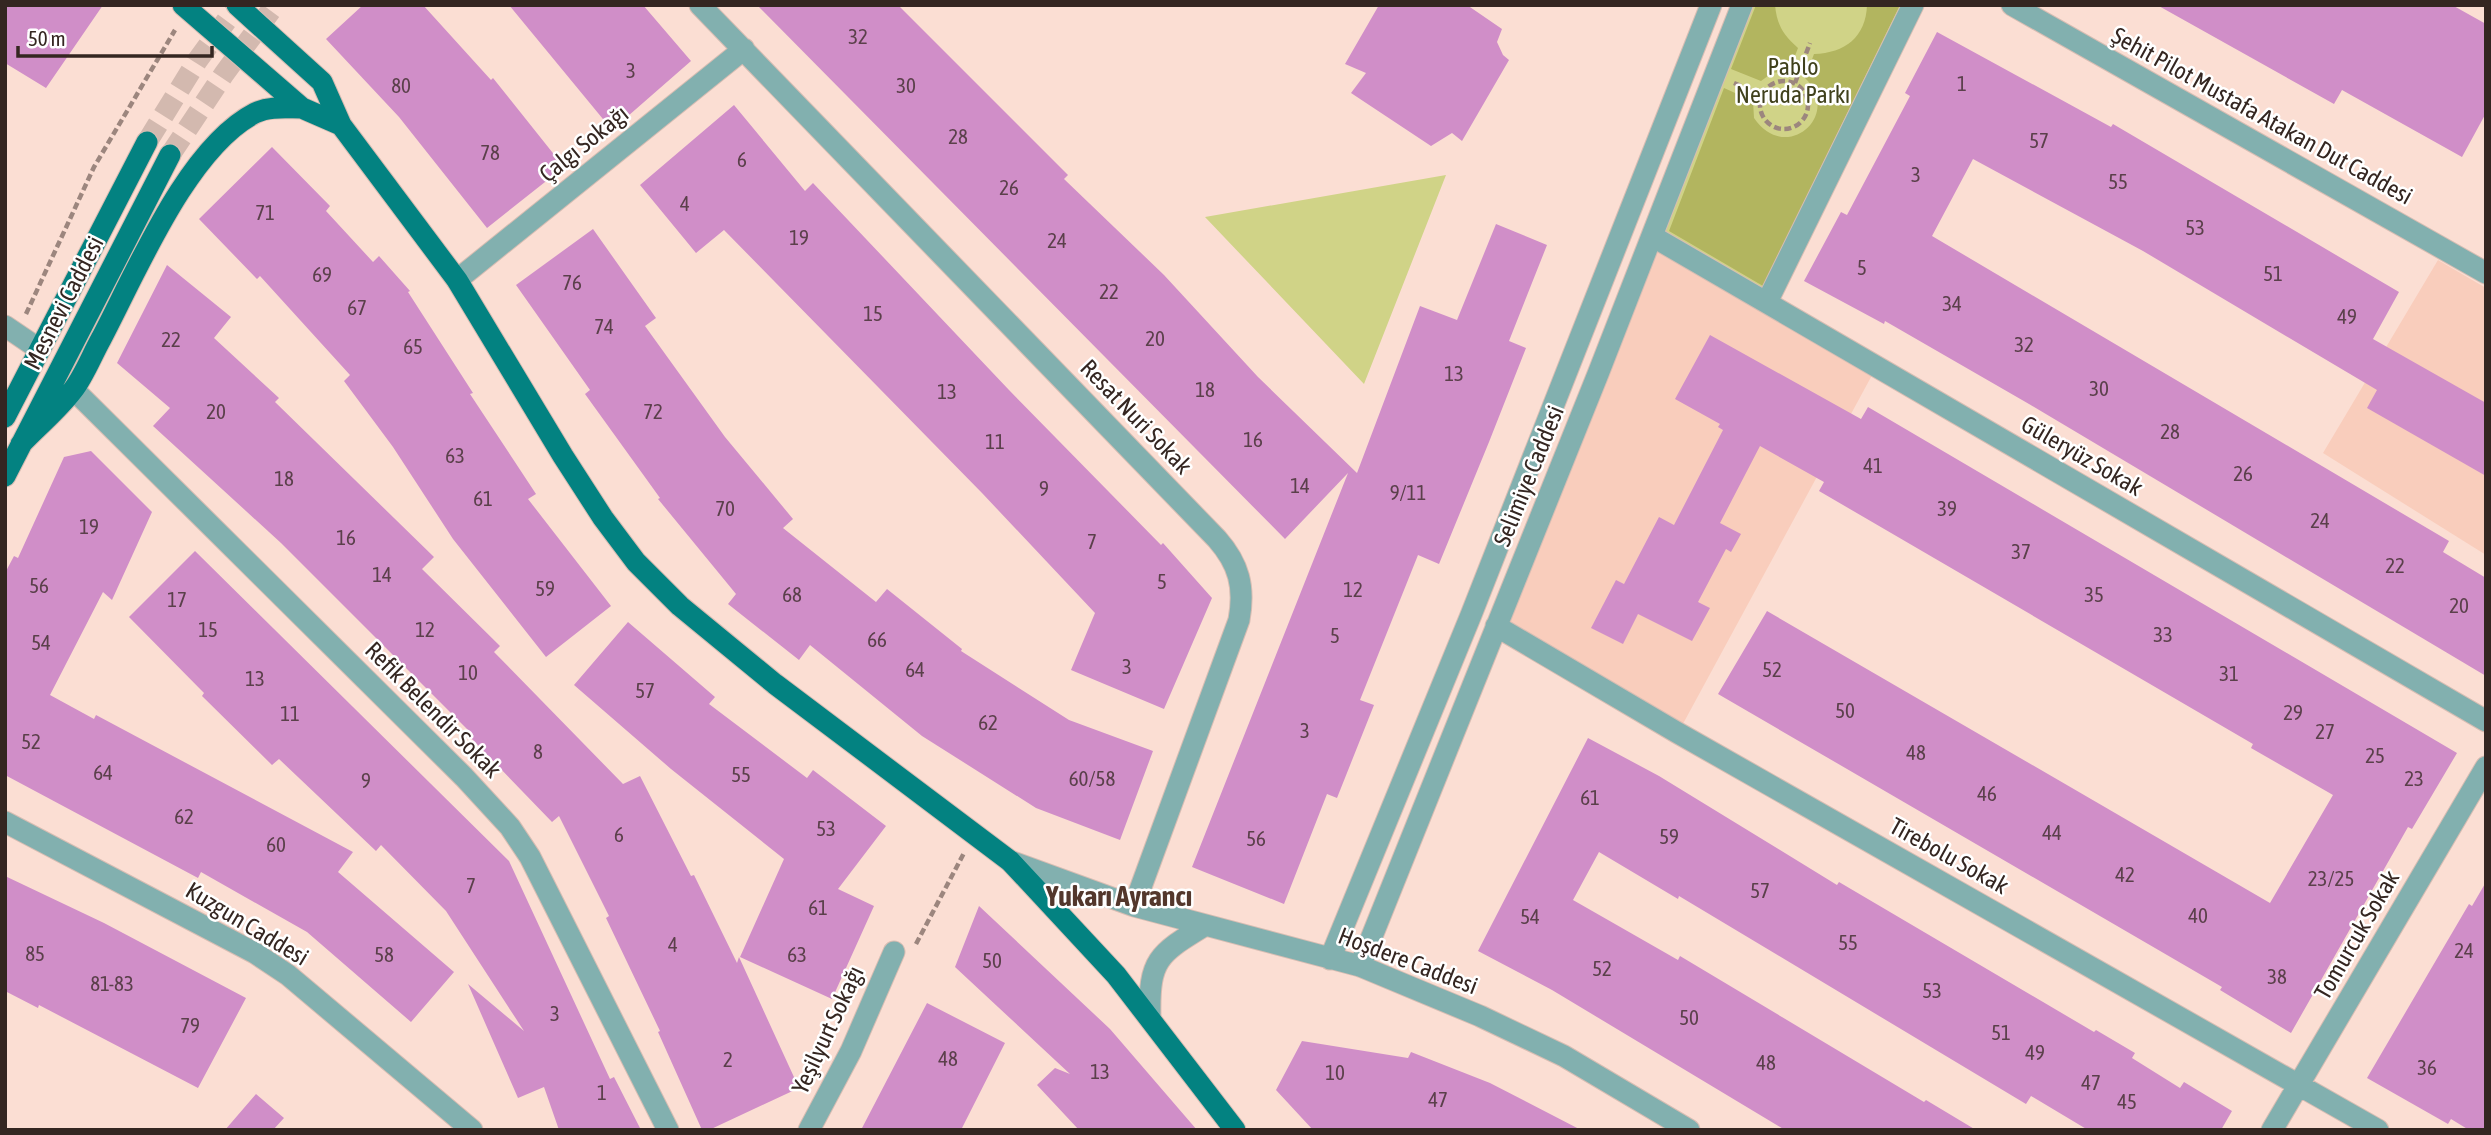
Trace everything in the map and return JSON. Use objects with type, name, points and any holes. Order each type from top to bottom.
[{"type":"main road","points":[[183,5],[216,35],[256,65],[302,108],[341,125]]},
{"type":"main road","points":[[237,5],[322,82],[341,125],[457,279],[563,456],[603,518],[636,562],[680,606],[764,675],[1010,860],[1150,1015],[1235,1130]]},
{"type":"main road","points":[[21,444],[74,390],[160,227],[189,177],[213,146],[234,126],[257,112],[277,108],[302,108]]},
{"type":"main road","name":"Mesnevi Caddesi","points":[[5,417],[147,142]]},
{"type":"main road","name":"Mesnevi Caddesi","points":[[5,476],[170,155]]},
{"type":"street","name":"Resat Nuri Sokak","points":[[700,5],[1217,539],[1238,569],[1243,599],[1239,620],[1134,906]]},
{"type":"street","name":"Selimiye Caddesi","points":[[1330,959],[1476,603],[1712,5]]},
{"type":"street","name":"Selimiye Caddesi","points":[[1360,966],[1742,5]]},
{"type":"street","points":[[1767,302],[1913,5]]},
{"type":"street","name":"Şehit Pilot Mustafa Atakan Dut Caddesi","points":[[2012,5],[2486,273]]},
{"type":"street","name":"Çalgı Sokağı","points":[[457,279],[744,49]]},
{"type":"street","name":"Güleryüz Sokak","points":[[1652,236],[2486,721]]},
{"type":"street","points":[[11,330],[39,349]]},
{"type":"street","name":"Refik Belendir Sokak","points":[[74,390],[454,767],[510,827],[549,893],[668,1130]]},
{"type":"street","name":"Tirebolu Sokak","points":[[1496,626],[1678,733],[2300,1083],[2378,1130]]},
{"type":"street","name":"Tomurcuk Sokak","points":[[2272,1130],[2486,767]]},
{"type":"street","name":"Kuzgun Caddesi","points":[[5,822],[255,953],[304,989],[472,1130]]},
{"type":"street","name":"Hoşdere Caddesi","points":[[1010,860],[1134,906],[1360,966],[1480,1016],[1564,1056],[1689,1130]]},
{"type":"street","points":[[1150,1015],[1150,985],[1157,961],[1168,948],[1204,926]]},
{"type":"street","name":"Yeşilyurt Sokağı","points":[[810,1130],[851,1051],[894,952]]},
{"type":"path","points":[[11,330],[94,167],[175,30]]},
{"type":"path","points":[[1795,83],[1810,43]]},
{"type":"path","points":[[1776,82],[1795,83],[1803,89],[1808,99],[1804,120],[1785,129],[1774,127],[1762,113],[1762,95],[1776,82]]},
{"type":"path","points":[[915,946],[973,833]]},
{"type":"shaded area","points":[[1652,236],[1877,366],[1678,733],[1496,626]]},
{"type":"shaded area","points":[[2438,260],[2486,288],[2486,555],[2323,453]]},
{"type":"green space","name":"Pablo Neruda Parkı","points":[[1742,5],[1913,5],[1767,302],[1652,236]]},
{"type":"green space","points":[[1756,5],[1775,5],[1782,29],[1798,48],[1789,71],[1772,73],[1761,81],[1731,69]]},
{"type":"green space","points":[[1867,5],[1900,5],[1763,286],[1669,231],[1724,88],[1753,101],[1754,118],[1767,131],[1781,137],[1794,136],[1806,130],[1814,119],[1818,106],[1815,92],[1805,78],[1814,54],[1835,50],[1852,41],[1863,26]]},
{"type":"green space","points":[[1446,175],[1364,384],[1205,217]]},
{"type":"building","points":[[5,5],[103,5],[46,88],[5,63]]},
{"type":"building","points":[[363,5],[423,5],[491,80],[493,78],[564,167],[487,228],[399,117],[326,39]]},
{"type":"building","points":[[509,5],[643,5],[691,61],[612,130]]},
{"type":"building","points":[[757,5],[898,5],[1068,175],[1064,179],[1164,275],[1258,377],[1357,473],[1420,306],[1457,320],[1496,224],[1547,245],[1509,341],[1526,348],[1489,442],[1439,564],[1418,555],[1360,700],[1374,705],[1337,798],[1327,794],[1284,904],[1192,867],[1348,473],[1285,539]]},
{"type":"building","points":[[1379,5],[1467,5],[1502,29],[1497,42],[1503,55],[1509,60],[1462,141],[1452,133],[1431,146],[1351,93],[1366,73],[1345,64]]},
{"type":"building","points":[[2157,5],[2452,5],[2486,24],[2486,113],[2462,157],[2342,90],[2334,104]]},
{"type":"building","points":[[1937,32],[2111,127],[2113,124],[2399,292],[2373,339],[2486,403],[2486,476],[2367,408],[2377,390],[2143,251],[1973,159],[1932,236],[2449,541],[2443,552],[2486,578],[2486,676],[2029,404],[1885,321],[1884,324],[1804,281],[1841,212],[1847,215],[1910,96],[1905,93]]},
{"type":"building","points":[[734,105],[805,191],[813,183],[1009,390],[1161,545],[1163,543],[1212,598],[1164,709],[1071,670],[1095,613],[982,493],[724,230],[696,253],[640,185]]},
{"type":"building","points":[[272,147],[330,206],[326,211],[373,262],[379,256],[410,291],[408,292],[473,393],[470,394],[536,494],[528,499],[611,606],[546,657],[453,539],[393,447],[344,381],[350,375],[260,276],[257,279],[199,219]]},
{"type":"building","points":[[593,229],[656,318],[645,326],[725,437],[793,519],[783,528],[876,602],[887,589],[962,649],[961,651],[1069,720],[1153,751],[1120,840],[1036,808],[922,736],[810,645],[799,660],[728,604],[736,594],[658,499],[660,498],[585,394],[590,390],[516,285]]},
{"type":"building","points":[[167,265],[231,317],[214,338],[279,398],[275,402],[434,557],[422,569],[500,646],[494,652],[623,784],[640,776],[691,876],[694,875],[737,963],[739,957],[799,1088],[709,1130],[702,1130],[658,1032],[660,1031],[606,918],[609,916],[559,816],[552,822],[470,737],[472,734],[281,543],[153,426],[170,408],[117,363]]},
{"type":"building","points":[[1710,335],[1861,419],[1868,407],[2457,753],[2412,829],[2408,827],[2291,1033],[2220,990],[2222,987],[1718,694],[1767,611],[2270,903],[2333,795],[2251,748],[2253,744],[1819,491],[1824,482],[1760,446],[1720,523],[1741,534],[1731,552],[1726,549],[1698,602],[1710,608],[1692,641],[1638,614],[1623,644],[1591,628],[1616,580],[1624,584],[1659,517],[1674,525],[1723,430],[1718,427],[1720,424],[1675,399]]},
{"type":"building","points":[[91,451],[152,512],[112,600],[103,592],[50,695],[94,719],[96,715],[353,852],[338,872],[454,972],[411,1022],[307,932],[201,872],[198,878],[5,775],[5,573],[14,556],[18,558],[64,457]]},
{"type":"building","points":[[195,551],[509,861],[610,1079],[614,1077],[641,1130],[559,1130],[544,1087],[518,1098],[468,984],[524,1031],[446,911],[381,845],[376,851],[279,759],[272,765],[202,696],[204,693],[129,617]]},
{"type":"building","points":[[628,622],[715,697],[709,704],[807,778],[813,770],[886,826],[838,889],[874,906],[832,999],[740,957],[784,859],[671,769],[574,685]]},
{"type":"building","points":[[1588,738],[1659,776],[1837,885],[1839,882],[2094,1032],[2096,1030],[2135,1053],[2132,1058],[2180,1088],[2184,1082],[2232,1111],[2221,1130],[2088,1130],[2031,1096],[2026,1104],[1679,896],[1678,899],[1599,852],[1573,900],[1678,960],[1680,956],[1924,1102],[1926,1100],[1976,1130],[1785,1130],[1552,990],[1478,951]]},
{"type":"building","points":[[5,876],[104,923],[246,998],[198,1088],[39,1005],[38,1008],[5,991]]},
{"type":"building","points":[[2486,882],[2486,1130],[2469,1130],[2451,1119],[2448,1124],[2367,1078],[2469,904],[2472,906]]},
{"type":"building","points":[[979,906],[1110,1029],[1197,1130],[1079,1130],[1037,1085],[1055,1068],[1070,1074],[955,967]]},
{"type":"building","points":[[927,1003],[1005,1043],[961,1130],[861,1130]]},
{"type":"building","points":[[1302,1041],[1408,1058],[1411,1052],[1490,1083],[1581,1130],[1313,1130],[1276,1090]]},
{"type":"building","points":[[256,1094],[284,1118],[273,1130],[225,1130]]},
{"type":"tunnel","points":[[147,142],[197,61],[238,5]]},
{"type":"tunnel","points":[[170,155],[224,74],[275,5]]},
{"type":"district","name":"Yukarı Ayrancı","points":[[1119,896]]}]
